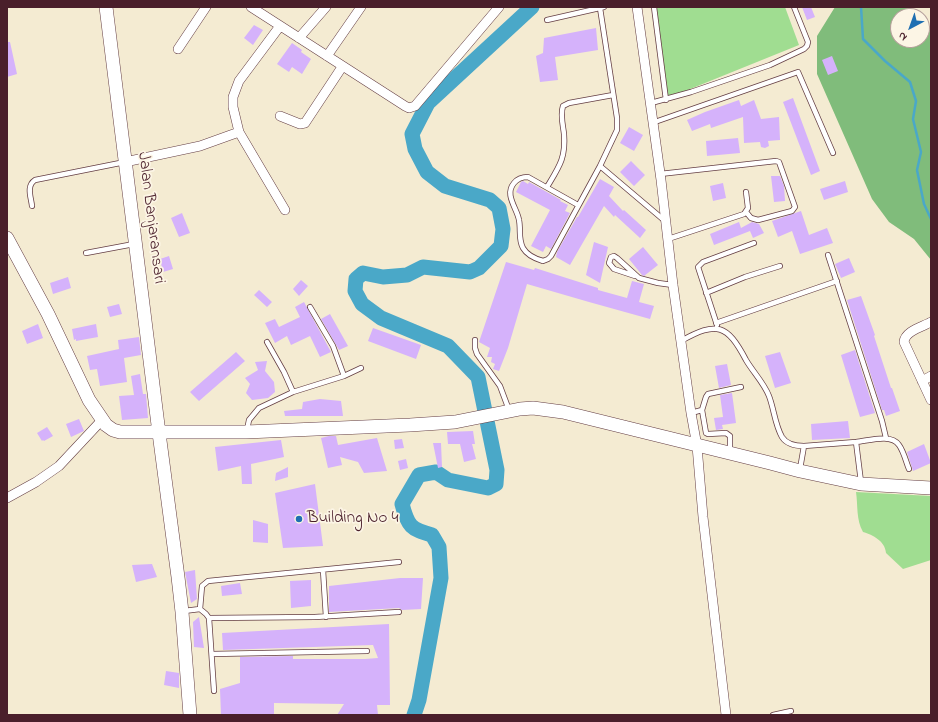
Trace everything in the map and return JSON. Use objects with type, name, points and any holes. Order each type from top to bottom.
[{"type":"street","name":"Jalan Banjaransari","points":[[106,7],[182,612],[190,715]]},
{"type":"street","points":[[178,48],[206,7]]},
{"type":"street","points":[[251,7],[342,67],[405,106],[412,107],[415,106],[499,7]]},
{"type":"street","points":[[299,38],[326,7]]},
{"type":"street","points":[[327,56],[361,7]]},
{"type":"street","points":[[637,7],[651,103],[652,123],[660,174],[673,285],[697,446],[703,517],[726,715]]},
{"type":"street","points":[[280,26],[253,62],[235,90],[233,107],[239,132],[285,210]]},
{"type":"street","points":[[280,116],[300,124],[305,123],[342,67]]},
{"type":"street","points":[[125,162],[200,146],[239,132]]},
{"type":"street","points":[[7,238],[48,314],[89,400],[102,420],[113,430],[120,432],[246,432],[425,424],[455,422],[509,410],[533,408],[548,410],[800,471],[862,484],[931,488]]},
{"type":"street","points":[[931,322],[908,334],[904,339],[905,345],[931,400]]},
{"type":"street","points":[[922,381],[931,376]]},
{"type":"street","points":[[7,498],[36,482],[59,466],[102,420]]},
{"type":"lane","points":[[654,7],[666,100]]},
{"type":"lane","points":[[651,103],[666,100],[770,65],[804,49],[808,46],[808,42],[794,7]]},
{"type":"lane","points":[[547,20],[602,8],[617,118],[617,130],[600,166],[548,260],[543,261],[526,253],[520,242],[519,220],[510,195],[510,189],[514,183],[522,177],[528,177],[578,205]]},
{"type":"lane","points":[[652,123],[798,72],[833,153]]},
{"type":"lane","points":[[547,187],[557,171],[564,153],[563,106],[569,103],[613,95]]},
{"type":"lane","points":[[660,174],[776,161],[779,162],[795,207],[794,209],[758,220],[751,218],[746,212]]},
{"type":"lane","points":[[32,206],[30,185],[35,180],[125,162]]},
{"type":"lane","points":[[600,166],[666,222]]},
{"type":"lane","points":[[746,192],[748,208],[746,212]]},
{"type":"lane","points":[[668,239],[746,212]]},
{"type":"lane","points":[[86,253],[135,243]]},
{"type":"lane","points":[[718,329],[698,270],[700,264],[754,243]]},
{"type":"lane","points":[[828,255],[880,413],[886,438]]},
{"type":"lane","points":[[635,276],[617,258],[614,256],[610,259],[609,263],[611,267],[644,280],[673,285]]},
{"type":"lane","points":[[706,293],[745,277],[780,266]]},
{"type":"lane","points":[[716,323],[837,281]]},
{"type":"lane","points":[[310,307],[333,346],[344,376]]},
{"type":"lane","points":[[681,342],[707,330],[718,329],[731,335],[764,386],[782,438],[791,444],[804,446],[886,438],[896,442],[900,446],[908,469]]},
{"type":"lane","points":[[475,340],[475,348],[500,386],[509,410]]},
{"type":"lane","points":[[267,342],[284,372],[293,392]]},
{"type":"lane","points":[[246,432],[249,420],[259,408],[293,392],[344,376],[362,368]]},
{"type":"lane","points":[[730,453],[730,436],[726,433],[708,434],[706,432],[702,410],[708,394],[741,387]]},
{"type":"lane","points":[[691,413],[702,410]]},
{"type":"lane","points":[[856,442],[862,484]]},
{"type":"lane","points":[[800,471],[804,446]]},
{"type":"lane","points":[[200,609],[202,586],[208,581],[399,562]]},
{"type":"lane","points":[[323,570],[326,617]]},
{"type":"lane","points":[[182,612],[200,609],[208,618],[214,690]]},
{"type":"lane","points":[[208,618],[326,617],[399,612]]},
{"type":"lane","points":[[212,654],[367,651]]},
{"type":"lane","points":[[773,715],[791,711]]},
{"type":"green space","points":[[785,7],[799,45],[668,98],[656,8]]},
{"type":"green space","points":[[835,7],[910,7],[890,8],[890,48],[930,48],[931,30],[931,260],[914,239],[889,222],[872,199],[817,74],[817,36]]},
{"type":"green space","points":[[856,492],[931,496],[931,560],[903,569],[886,553],[881,542],[871,535],[863,532],[858,517]]},
{"type":"building","points":[[802,7],[811,7],[815,17],[807,20]]},
{"type":"building","points":[[254,25],[263,30],[253,45],[244,38]]},
{"type":"building","points":[[596,28],[598,50],[555,57],[558,80],[540,82],[536,56],[543,53],[544,38]]},
{"type":"building","points":[[7,42],[10,42],[17,74],[7,77]]},
{"type":"building","points":[[292,43],[311,59],[302,74],[292,67],[289,72],[277,64]]},
{"type":"building","points":[[832,56],[838,71],[828,75],[822,60]]},
{"type":"building","points":[[793,98],[820,171],[811,175],[783,102]]},
{"type":"building","points":[[739,100],[741,106],[754,100],[761,119],[779,117],[780,140],[768,141],[769,146],[765,148],[761,147],[760,142],[744,143],[743,117],[711,128],[710,124],[692,131],[687,120]]},
{"type":"building","points":[[629,127],[643,135],[634,151],[620,143]]},
{"type":"building","points":[[738,138],[740,153],[707,156],[706,141]]},
{"type":"building","points":[[631,161],[645,175],[634,186],[620,172]]},
{"type":"building","points":[[771,176],[780,176],[784,186],[785,201],[774,202]]},
{"type":"building","points":[[600,179],[614,187],[609,196],[623,211],[624,210],[646,230],[640,238],[615,215],[614,217],[604,206],[570,265],[556,257],[557,252]]},
{"type":"building","points":[[523,181],[528,184],[529,182],[568,205],[565,211],[570,213],[551,249],[546,246],[543,252],[531,246],[550,210],[516,192]]},
{"type":"building","points":[[845,181],[848,192],[824,200],[820,189]]},
{"type":"building","points":[[723,183],[726,198],[713,201],[710,186]]},
{"type":"building","points":[[801,211],[809,235],[827,228],[833,243],[800,254],[792,231],[778,237],[772,221]]},
{"type":"building","points":[[182,213],[190,233],[179,237],[171,218]]},
{"type":"building","points":[[739,222],[741,228],[752,222],[759,224],[764,233],[753,238],[750,231],[714,245],[710,234]]},
{"type":"building","points":[[594,242],[608,247],[600,283],[586,275]]},
{"type":"building","points":[[643,247],[658,265],[644,276],[629,259]]},
{"type":"building","points":[[169,256],[173,269],[163,272],[160,259]]},
{"type":"building","points":[[849,258],[855,272],[841,278],[835,264]]},
{"type":"building","points":[[506,262],[534,270],[535,268],[598,288],[598,290],[627,298],[632,281],[644,284],[639,302],[654,306],[650,319],[527,284],[508,348],[499,371],[493,369],[495,364],[491,362],[492,357],[487,357],[490,348],[479,342]]},
{"type":"building","points":[[68,277],[71,288],[53,294],[50,283]]},
{"type":"building","points":[[301,280],[308,286],[299,296],[293,289]]},
{"type":"building","points":[[259,290],[272,302],[267,307],[254,295]]},
{"type":"building","points":[[861,296],[900,411],[886,416],[884,410],[882,410],[847,300]]},
{"type":"building","points":[[304,302],[331,352],[320,357],[310,336],[291,345],[287,336],[275,343],[265,323],[275,319],[279,327],[300,317],[295,307]]},
{"type":"building","points":[[119,304],[122,314],[110,317],[107,307]]},
{"type":"building","points":[[330,314],[348,346],[339,350],[321,319]]},
{"type":"building","points":[[38,324],[43,338],[27,344],[22,331]]},
{"type":"building","points":[[96,324],[98,337],[76,341],[76,339],[74,340],[72,329]]},
{"type":"building","points":[[373,328],[421,345],[416,359],[368,341]]},
{"type":"building","points":[[139,337],[141,355],[124,358],[127,382],[100,386],[97,369],[90,370],[87,356],[119,349],[118,340]]},
{"type":"building","points":[[855,350],[875,413],[860,417],[841,355]]},
{"type":"building","points":[[236,352],[245,361],[199,401],[190,392]]},
{"type":"building","points":[[780,352],[791,383],[775,388],[765,356]]},
{"type":"building","points":[[267,361],[265,371],[274,382],[275,392],[268,398],[252,400],[246,393],[250,384],[245,378],[258,370],[255,362]]},
{"type":"building","points":[[727,364],[731,385],[719,388],[715,366]]},
{"type":"building","points":[[140,374],[143,394],[146,394],[148,418],[122,420],[119,396],[134,395],[131,376]]},
{"type":"building","points":[[732,393],[736,423],[722,425],[723,429],[716,430],[714,418],[723,417],[720,395]]},
{"type":"building","points":[[320,399],[341,401],[343,416],[285,416],[284,411],[302,409],[303,402]]},
{"type":"building","points":[[79,419],[84,431],[71,437],[66,424]]},
{"type":"building","points":[[848,421],[850,438],[812,440],[811,424]]},
{"type":"building","points":[[47,427],[53,436],[42,441],[37,433]]},
{"type":"building","points":[[473,431],[475,444],[472,444],[476,459],[464,462],[460,444],[448,444],[447,432]]},
{"type":"building","points":[[336,436],[338,445],[377,438],[387,471],[364,473],[358,462],[340,457],[342,465],[328,468],[321,438]]},
{"type":"building","points":[[402,439],[404,448],[395,449],[394,440]]},
{"type":"building","points":[[281,440],[284,457],[251,464],[252,484],[242,484],[241,466],[218,471],[215,447]]},
{"type":"building","points":[[433,443],[441,443],[442,467],[438,468]]},
{"type":"building","points":[[924,444],[931,463],[913,471],[907,452]]},
{"type":"building","points":[[406,459],[408,468],[400,470],[398,461]]},
{"type":"building","points":[[288,467],[288,477],[275,481],[276,473]]},
{"type":"building","name":"Building No 4","points":[[315,484],[323,546],[283,548],[275,493]]},
{"type":"building","points":[[253,520],[268,524],[268,543],[253,542]]},
{"type":"building","points":[[152,564],[157,577],[136,582],[132,565]]},
{"type":"building","points":[[195,570],[197,599],[191,603],[185,572]]},
{"type":"building","points":[[400,578],[423,578],[421,609],[402,610],[399,608],[329,612],[329,586]]},
{"type":"building","points":[[311,580],[311,606],[291,608],[290,581]]},
{"type":"building","points":[[240,583],[242,594],[222,596],[221,586]]},
{"type":"building","points":[[199,617],[204,648],[194,647],[193,622]]},
{"type":"building","points":[[389,624],[390,705],[377,705],[378,715],[337,715],[344,704],[274,703],[274,715],[221,715],[220,689],[240,683],[240,657],[293,656],[293,659],[378,658],[373,645],[223,650],[222,633]]},
{"type":"building","points":[[166,671],[179,673],[179,688],[164,685]]},
{"type":"waterway","points":[[414,715],[419,700],[441,578],[439,547],[432,535],[419,531],[411,526],[406,518],[402,504],[419,475],[436,472],[448,480],[488,488],[496,484],[497,470],[478,377],[448,346],[381,318],[362,304],[355,291],[356,279],[363,273],[383,277],[407,275],[423,267],[470,272],[479,268],[501,246],[503,229],[499,208],[490,200],[445,186],[427,172],[415,149],[412,134],[428,103],[532,7]]},
{"type":"waterway","points":[[861,7],[863,39],[885,61],[910,82],[916,101],[913,119],[921,152],[917,170],[924,204],[931,219]]},
{"type":"place","name":"Building No 4","points":[[299,519]]}]
